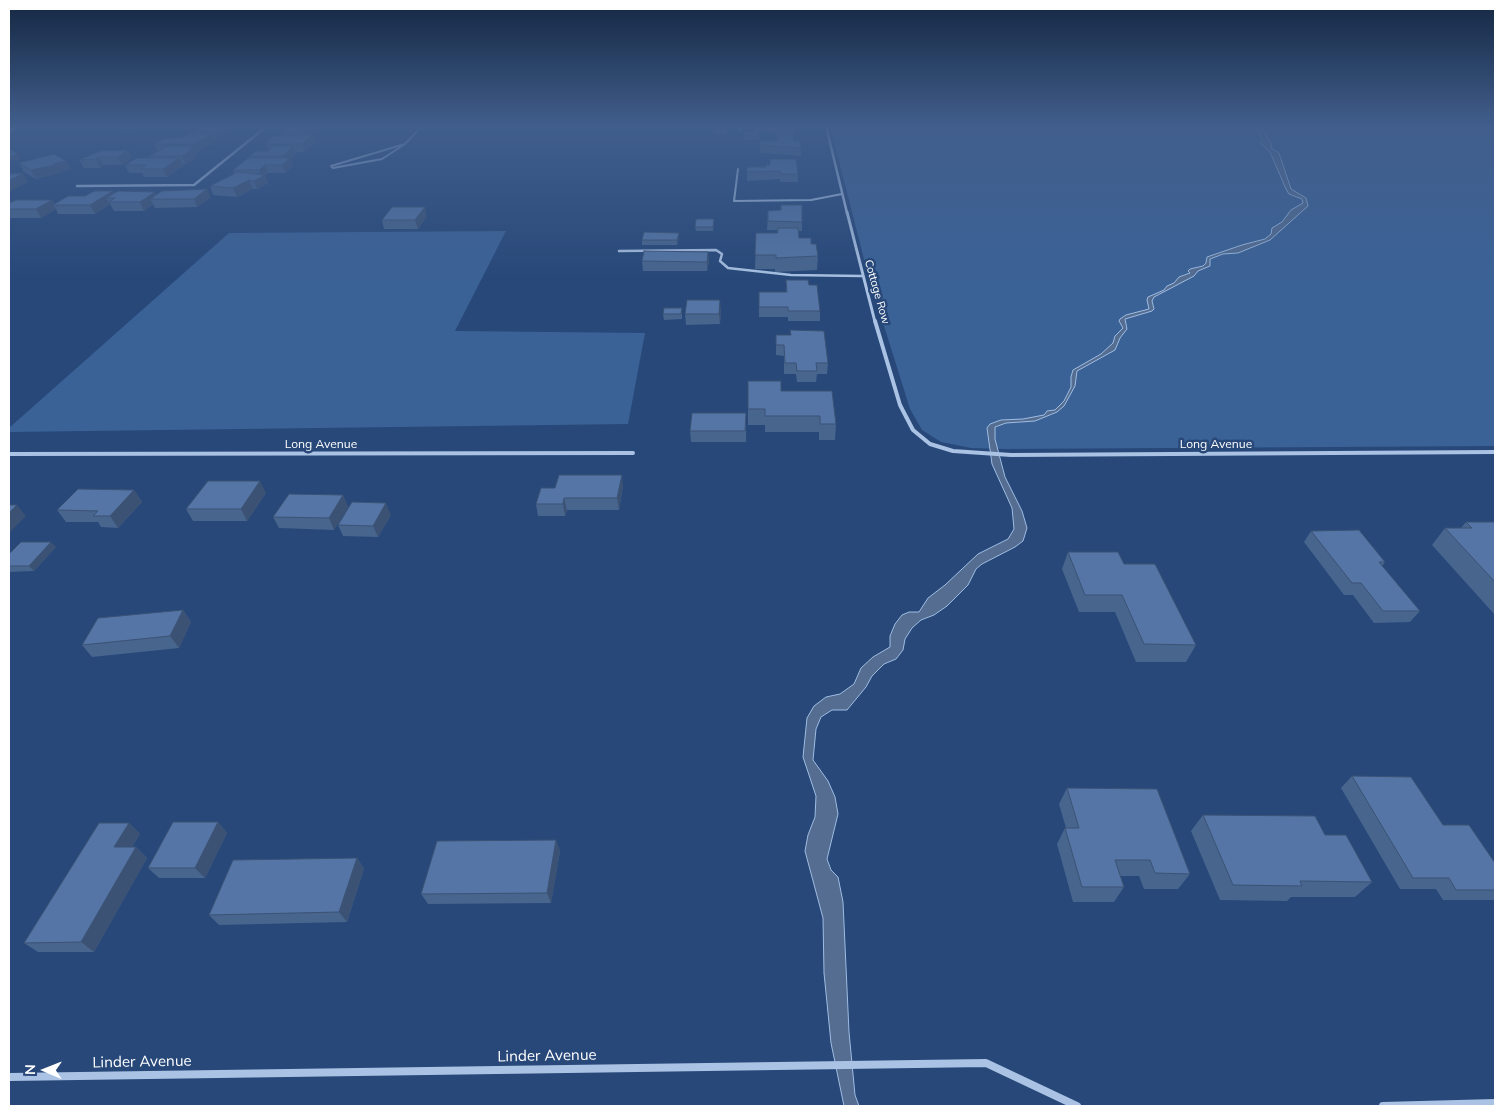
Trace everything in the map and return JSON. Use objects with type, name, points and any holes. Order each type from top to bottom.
[{"type":"street","points":[[77,186],[194,185],[203,178]]},
{"type":"street","name":"Cottage Row","points":[[838,178],[870,307],[904,414],[918,436],[938,447]]},
{"type":"street","name":"Long Avenue","points":[[938,447],[974,454],[1011,455],[1495,452]]},
{"type":"street","name":"Long Avenue","points":[[9,454],[633,453]]},
{"type":"street","name":"Linder Avenue","points":[[9,1077],[986,1063],[1077,1106]]},
{"type":"street","points":[[1383,1106],[1495,1103]]},
{"type":"lane","points":[[737,178],[734,201],[811,200],[842,194]]},
{"type":"lane","points":[[619,251],[716,250],[722,254],[720,261],[728,268],[791,275],[862,276]]},
{"type":"shaded area","points":[[843,178],[1495,178],[1495,446],[1004,449],[971,448],[941,442],[922,430],[910,409],[875,302]]},
{"type":"shaded area","points":[[1281,178],[1287,178],[1291,189],[1306,198],[1308,206],[1270,240],[1238,253],[1223,254],[1210,259],[1210,266],[1154,297],[1152,301],[1154,309],[1152,311],[1125,319],[1127,329],[1120,338],[1115,350],[1077,371],[1075,386],[1064,406],[1057,412],[1035,421],[1006,423],[995,427],[995,439],[1005,477],[1022,511],[1027,528],[1023,541],[982,564],[976,569],[968,585],[947,606],[934,615],[921,620],[912,628],[905,639],[903,650],[896,659],[884,664],[872,676],[866,687],[847,710],[832,710],[821,717],[816,729],[813,760],[828,781],[835,797],[838,814],[827,859],[831,870],[838,877],[843,902],[849,1032],[855,1095],[859,1106],[844,1106],[831,1043],[824,973],[823,918],[805,851],[808,835],[815,817],[816,796],[803,757],[807,718],[814,706],[826,697],[840,694],[854,684],[861,668],[873,657],[890,647],[890,636],[895,624],[902,615],[909,612],[919,612],[928,598],[978,554],[1008,539],[1014,529],[1012,508],[992,464],[987,428],[990,424],[1001,420],[1023,419],[1044,415],[1047,411],[1055,410],[1064,401],[1071,387],[1073,370],[1101,354],[1113,343],[1115,336],[1123,328],[1119,321],[1120,319],[1126,315],[1149,309],[1148,297],[1164,290],[1179,277],[1190,273],[1188,271],[1190,269],[1203,266],[1206,263],[1207,257],[1265,239],[1271,234],[1272,228],[1282,222],[1291,210],[1303,203],[1302,199],[1289,194]]},
{"type":"shaded area","points":[[506,231],[455,331],[645,333],[628,424],[9,432],[9,428],[229,233]]},
{"type":"building","points":[[226,178],[259,178],[254,181],[249,180],[233,188],[210,186]]},
{"type":"building","points":[[207,189],[194,199],[150,199],[162,191]]},
{"type":"building","points":[[94,191],[113,191],[90,205],[53,205],[68,196],[85,196]]},
{"type":"building","points":[[118,191],[155,192],[140,202],[109,202],[115,198],[106,198]]},
{"type":"building","points":[[16,200],[52,200],[36,209],[9,209],[9,203]]},
{"type":"building","points":[[781,205],[802,205],[802,222],[768,221],[768,211],[781,210]]},
{"type":"building","points":[[392,207],[425,207],[415,220],[382,220]]},
{"type":"building","points":[[696,219],[714,219],[713,227],[695,227]]},
{"type":"building","points":[[778,228],[798,228],[799,238],[811,238],[811,244],[816,244],[818,256],[776,258],[776,255],[755,255],[756,233],[778,233]]},
{"type":"building","points":[[644,232],[679,233],[677,240],[642,240]]},
{"type":"building","points":[[644,251],[708,252],[707,262],[642,261]]},
{"type":"building","points":[[786,280],[808,280],[809,285],[817,285],[820,311],[788,311],[788,307],[759,307],[759,292],[787,292]]},
{"type":"building","points":[[687,300],[720,300],[719,314],[685,314]]},
{"type":"building","points":[[664,308],[682,308],[681,314],[663,314]]},
{"type":"building","points":[[790,330],[824,331],[828,363],[816,363],[817,371],[797,371],[796,363],[785,363],[784,345],[776,345],[776,335],[791,335]]},
{"type":"building","points":[[748,381],[781,381],[781,391],[832,391],[836,424],[820,424],[820,416],[765,416],[765,409],[748,409]]},
{"type":"building","points":[[692,413],[746,413],[745,431],[690,431]]},
{"type":"building","points":[[559,475],[622,475],[617,498],[564,498],[563,504],[536,504],[541,488],[555,488]]},
{"type":"building","points":[[208,481],[260,481],[241,509],[186,509]]},
{"type":"building","points":[[78,489],[134,490],[110,516],[93,516],[98,511],[57,510]]},
{"type":"building","points":[[289,494],[343,495],[329,518],[273,517]]},
{"type":"building","points":[[352,502],[386,503],[373,526],[338,525]]},
{"type":"building","points":[[9,505],[17,505],[9,513]]},
{"type":"building","points":[[1466,522],[1495,522],[1495,582],[1445,528],[1472,528]]},
{"type":"building","points":[[1359,530],[1385,562],[1379,562],[1420,611],[1383,611],[1361,583],[1352,583],[1311,531]]},
{"type":"building","points":[[21,542],[51,542],[29,566],[9,566],[9,554]]},
{"type":"building","points":[[1068,552],[1118,552],[1124,564],[1155,564],[1196,645],[1144,644],[1122,595],[1085,595]]},
{"type":"building","points":[[183,610],[170,636],[82,645],[98,618]]},
{"type":"building","points":[[1352,776],[1411,777],[1443,825],[1469,825],[1495,863],[1495,890],[1456,890],[1449,878],[1413,878]]},
{"type":"building","points":[[1067,788],[1157,789],[1190,874],[1155,873],[1150,860],[1115,860],[1124,887],[1082,887],[1065,828],[1079,828]]},
{"type":"building","points":[[1203,815],[1315,816],[1325,835],[1346,835],[1372,882],[1300,881],[1302,886],[1233,885]]},
{"type":"building","points":[[173,822],[218,822],[195,868],[148,868]]},
{"type":"building","points":[[99,823],[129,823],[114,847],[136,847],[81,942],[24,943]]},
{"type":"building","points":[[556,840],[547,893],[421,894],[437,841]]},
{"type":"building","points":[[357,858],[339,912],[209,915],[233,860]]}]
